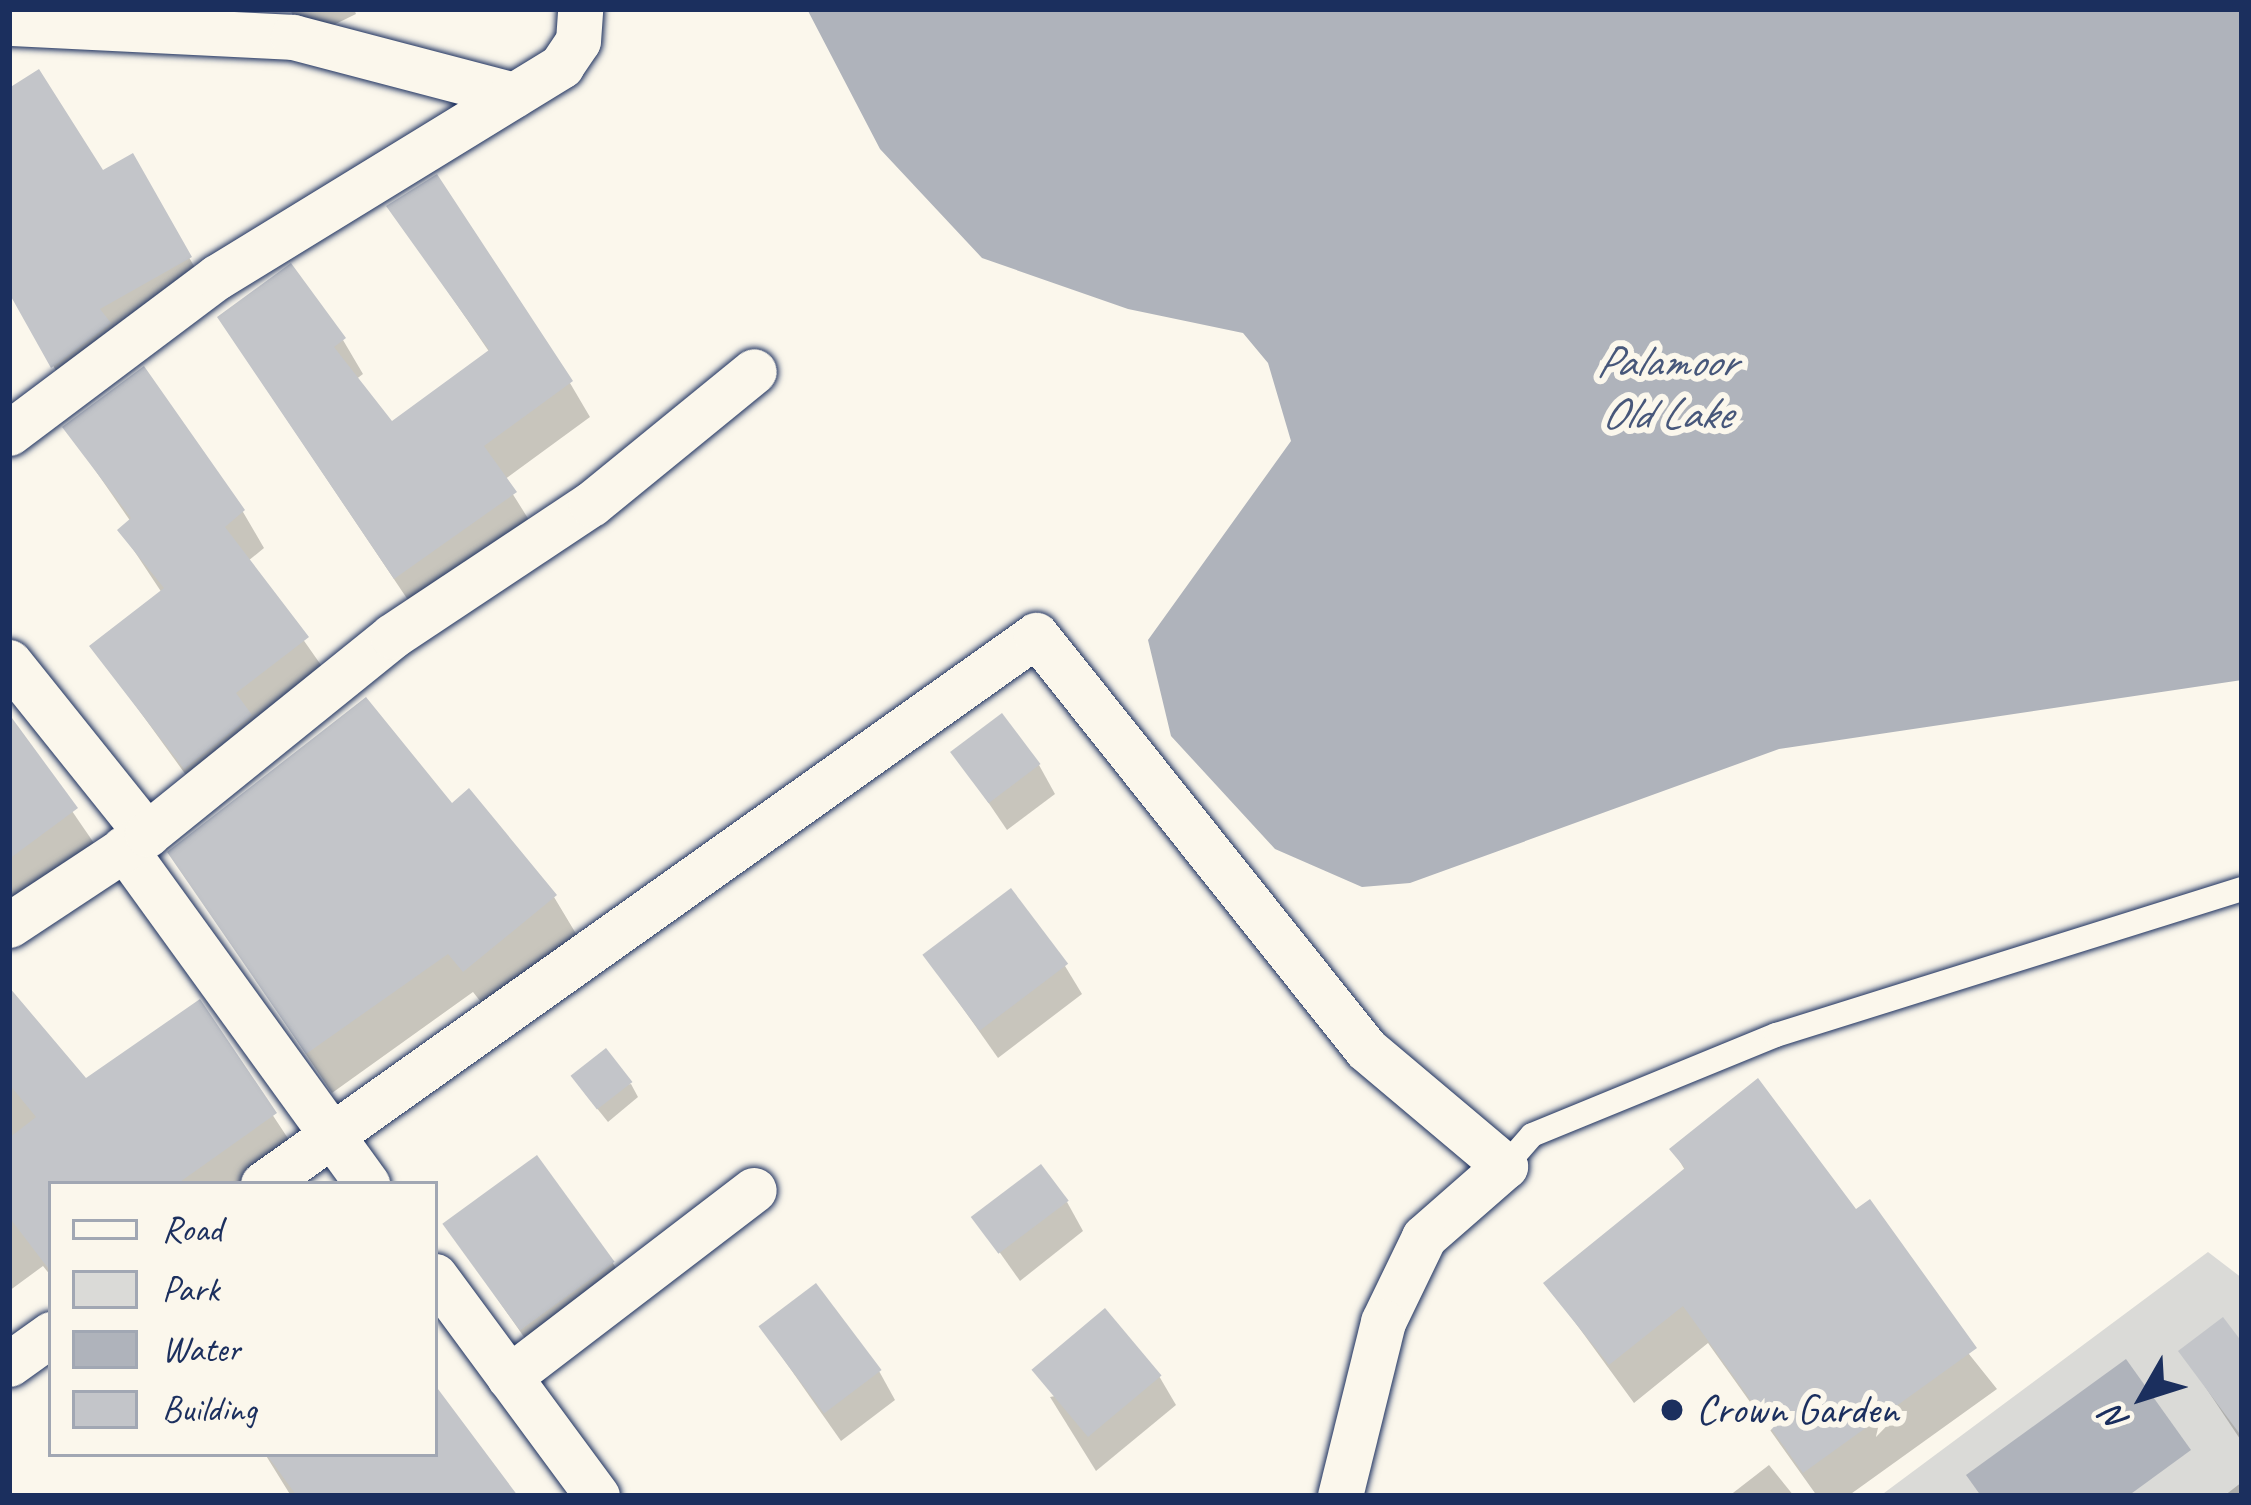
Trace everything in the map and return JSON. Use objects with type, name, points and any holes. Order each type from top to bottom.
[{"type":"street","points":[[9,433],[218,277],[561,66],[578,41],[580,9]]},
{"type":"street","points":[[9,23],[94,17],[292,37],[514,95]]},
{"type":"street","points":[[9,925],[136,841],[392,636],[591,504],[754,371]]},
{"type":"street","points":[[267,1181],[1036,635],[1366,1049],[1505,1166],[1424,1238],[1383,1322],[1340,1496]]},
{"type":"street","points":[[9,662],[365,1181]]},
{"type":"street","points":[[509,1376],[754,1190]]},
{"type":"street","points":[[438,1280],[597,1496]]},
{"type":"street","points":[[9,1364],[48,1336]]},
{"type":"lane","points":[[1505,1166],[1532,1135],[1776,1035],[2242,889]]},
{"type":"green space","points":[[2208,1252],[2242,1278],[2242,1496],[1880,1496]]},
{"type":"water","name":"Palamoor Old Lake","points":[[807,9],[2242,9],[2242,680],[1779,749],[1410,883],[1362,887],[1275,849],[1171,736],[1148,640],[1291,441],[1268,363],[1243,333],[1128,309],[982,258],[880,149]]},
{"type":"water","points":[[2126,1359],[2191,1450],[2128,1496],[1981,1496],[1966,1475]]},
{"type":"building","points":[[39,69],[103,170],[133,153],[192,257],[100,309],[111,323],[51,368],[9,293],[9,88]]},
{"type":"building","points":[[437,174],[573,381],[484,446],[517,492],[394,579],[217,317],[291,263],[346,338],[334,347],[392,421],[489,350],[386,206]]},
{"type":"building","points":[[144,366],[245,510],[225,527],[309,637],[236,693],[252,715],[184,769],[89,646],[164,588],[117,530],[131,518],[62,427]]},
{"type":"building","points":[[366,697],[452,803],[469,788],[557,895],[463,972],[448,954],[306,1054],[167,852]]},
{"type":"building","points":[[1002,713],[1041,764],[989,803],[950,752]]},
{"type":"building","points":[[9,714],[78,808],[9,859]]},
{"type":"building","points":[[1011,888],[1068,964],[980,1031],[922,955]]},
{"type":"building","points":[[9,987],[86,1078],[200,999],[277,1113],[181,1181],[48,1181],[48,1268],[9,1217],[9,1138],[36,1117],[9,1084]]},
{"type":"building","points":[[606,1048],[632,1082],[597,1110],[571,1076]]},
{"type":"building","points":[[1758,1078],[1856,1209],[1870,1199],[1977,1348],[1803,1473],[1683,1306],[1609,1365],[1543,1283],[1685,1168],[1669,1149]]},
{"type":"building","points":[[537,1155],[615,1262],[520,1331],[442,1224]]},
{"type":"building","points":[[1041,1164],[1069,1201],[998,1254],[971,1217]]},
{"type":"building","points":[[816,1283],[882,1370],[824,1413],[758,1326]]},
{"type":"building","points":[[1105,1308],[1162,1375],[1088,1437],[1031,1370]]},
{"type":"building","points":[[2223,1317],[2242,1342],[2242,1437],[2178,1351]]},
{"type":"building","points":[[438,1389],[518,1496],[297,1496],[268,1457],[438,1457]]},
{"type":"place","name":"Crown Garden","points":[[1672,1410]]}]
